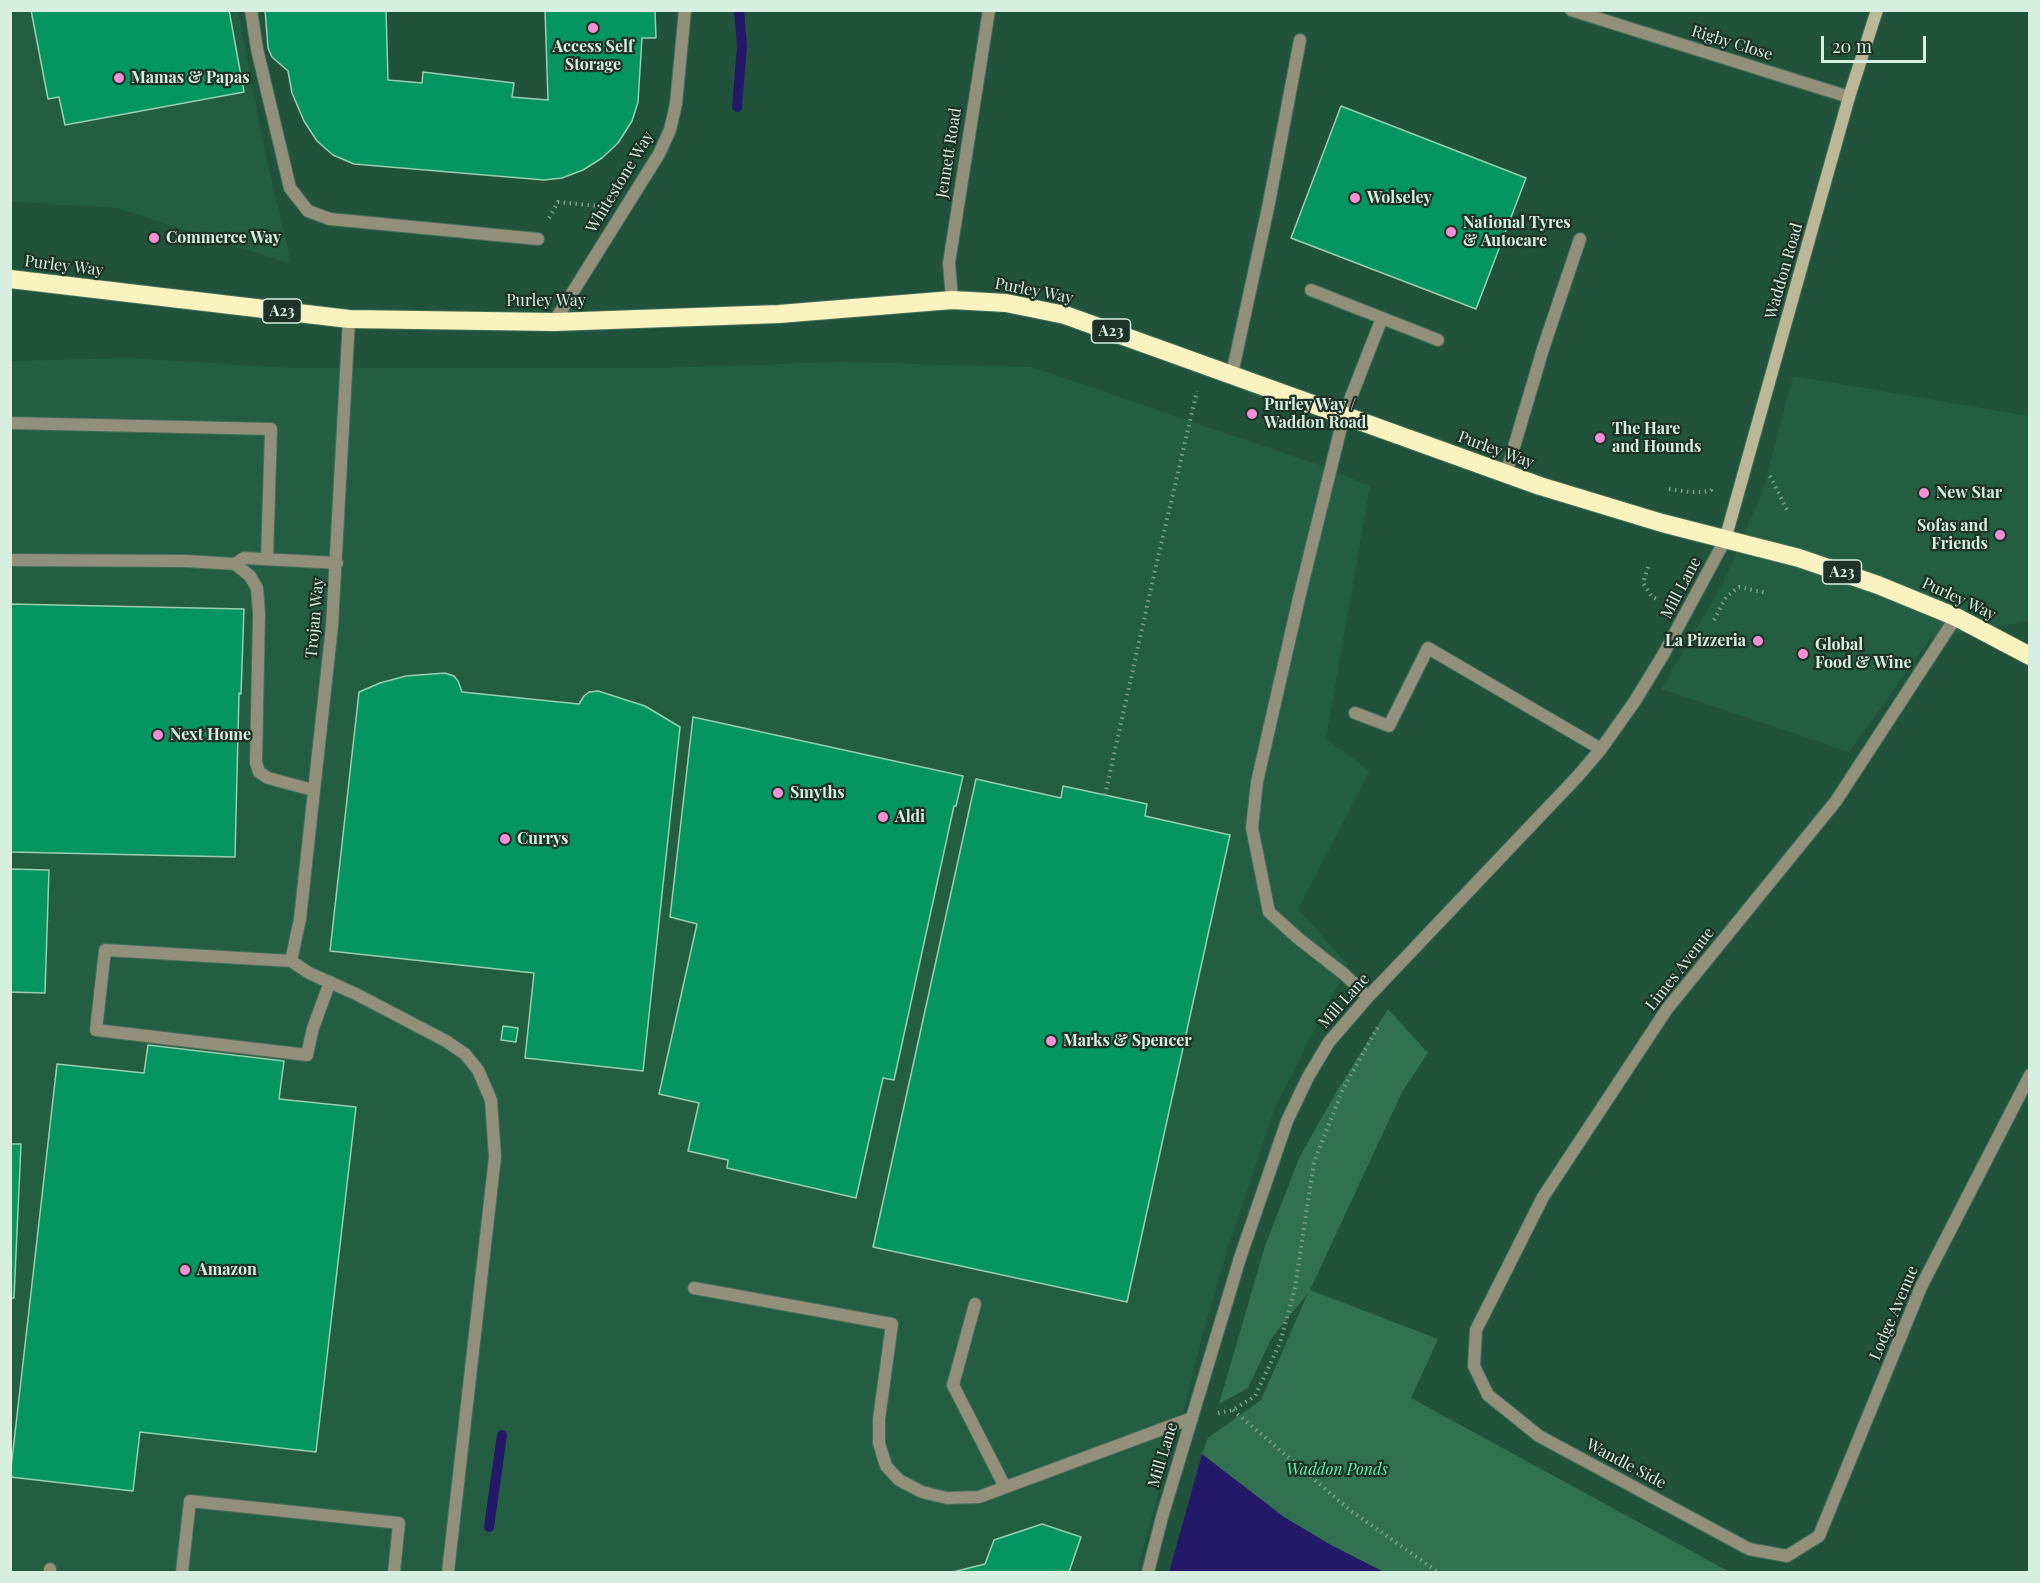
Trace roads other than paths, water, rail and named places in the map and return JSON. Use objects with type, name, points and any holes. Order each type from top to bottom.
[{"type":"highway","name":"Purley Way","points":[[10,279],[349,319],[554,322],[779,314],[952,300],[1006,303],[1065,315],[1506,474],[1623,512],[1799,558],[1878,585],[1956,616],[2030,656]]},
{"type":"street","points":[[251,10],[257,49],[290,188],[308,211],[330,219],[538,239]]},
{"type":"street","name":"Whitestone Way","points":[[554,322],[660,154],[670,130],[676,104],[685,10]]},
{"type":"street","name":"Jennett Road","points":[[952,300],[948,263],[988,10]]},
{"type":"street","name":"Rigby Close","points":[[1571,10],[1850,97]]},
{"type":"street","name":"Waddon Road","points":[[1725,540],[1876,10]]},
{"type":"street","points":[[1232,374],[1268,208],[1300,40]]},
{"type":"street","points":[[1506,474],[1543,349],[1580,238]]},
{"type":"street","points":[[1311,290],[1438,340]]},
{"type":"street","points":[[1368,997],[1344,974],[1269,912],[1251,828],[1259,771],[1344,415],[1382,318]]},
{"type":"street","name":"Trojan Way","points":[[291,961],[300,919],[332,626],[349,319]]},
{"type":"street","points":[[10,423],[271,429],[267,559]]},
{"type":"street","name":"Mill Lane","points":[[1148,1572],[1240,1258],[1287,1121],[1308,1077],[1329,1042],[1368,997],[1569,786],[1601,749],[1635,701],[1663,655],[1725,540]]},
{"type":"street","points":[[235,564],[244,558],[337,563]]},
{"type":"street","points":[[10,560],[186,561],[235,564],[250,576],[256,588],[259,614],[256,763],[259,772],[268,778],[313,790]]},
{"type":"street","name":"Limes Avenue","points":[[1474,1366],[1476,1330],[1543,1197],[1667,1009],[1836,801],[1956,616]]},
{"type":"street","points":[[1355,713],[1389,726],[1428,648],[1601,749]]},
{"type":"street","points":[[330,982],[313,1028],[307,1055],[96,1030],[105,950],[291,961],[309,973],[330,982],[446,1041],[465,1054],[478,1070],[491,1100],[495,1156],[448,1572]]},
{"type":"street","name":"Lodge Avenue","points":[[1787,1556],[1819,1536],[1921,1287],[2030,1075]]},
{"type":"street","points":[[694,1288],[892,1324],[879,1419],[879,1443],[886,1466],[899,1480],[922,1492],[947,1498],[980,1497],[1192,1418]]},
{"type":"street","points":[[975,1304],[953,1385],[1005,1487]]},
{"type":"street","name":"Wandle Side","points":[[1474,1366],[1488,1395],[1539,1436],[1749,1549],[1787,1556]]},
{"type":"street","points":[[182,1572],[190,1501],[399,1523],[394,1572]]},
{"type":"waterway","points":[[737,107],[742,46],[739,10]]},
{"type":"waterway","points":[[489,1527],[502,1435]]},
{"type":"place","name":"Access Self Storage","points":[[593,28]]},
{"type":"place","name":"Mamas & Papas","points":[[119,78]]},
{"type":"place","name":"Wolseley","points":[[1355,198]]},
{"type":"place","name":"National Tyres & Autocare","points":[[1451,232]]},
{"type":"place","name":"Commerce Way","points":[[154,238]]},
{"type":"place","name":"Purley Way / Waddon Road","points":[[1252,414]]},
{"type":"place","name":"The Hare and Hounds","points":[[1600,438]]},
{"type":"place","name":"New Star","points":[[1924,493]]},
{"type":"place","name":"Sofas and Friends","points":[[2000,535]]},
{"type":"place","name":"La Pizzeria","points":[[1758,641]]},
{"type":"place","name":"Global Food & Wine","points":[[1803,654]]},
{"type":"place","name":"Next Home","points":[[158,735]]},
{"type":"place","name":"Smyths","points":[[778,793]]},
{"type":"place","name":"Aldi","points":[[883,817]]},
{"type":"place","name":"Currys","points":[[505,839]]},
{"type":"place","name":"Marks & Spencer","points":[[1051,1041]]},
{"type":"place","name":"Amazon","points":[[185,1270]]},
{"type":"park label","name":"Waddon Ponds","points":[[1337,1470]]}]
